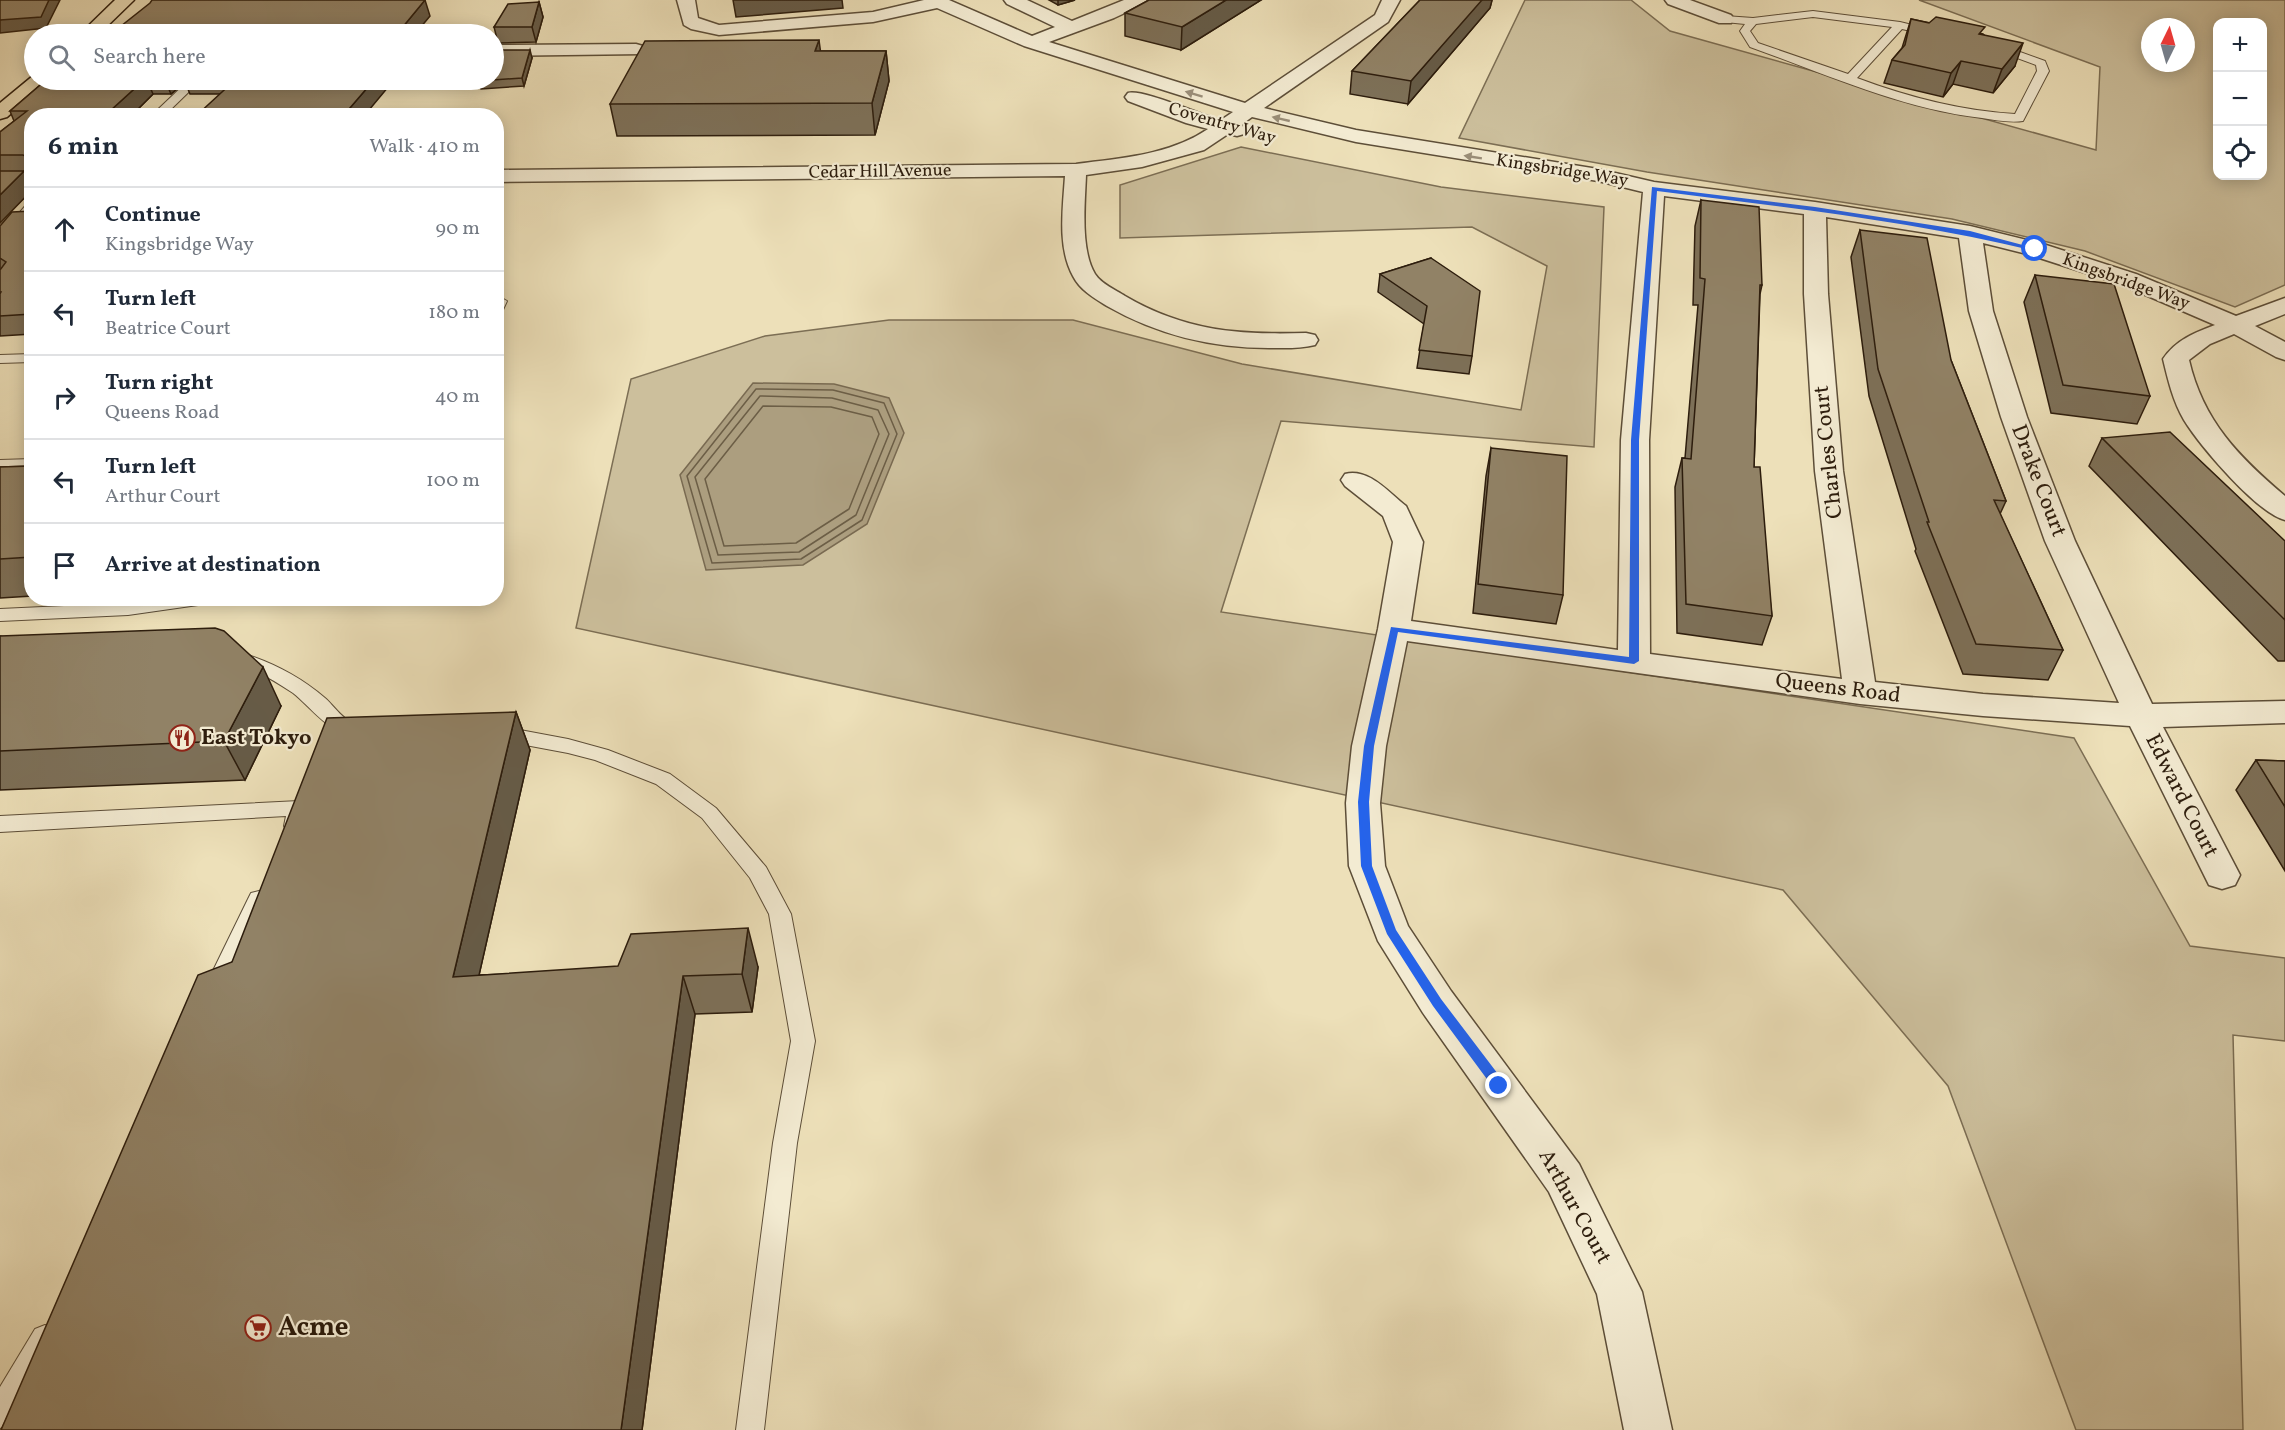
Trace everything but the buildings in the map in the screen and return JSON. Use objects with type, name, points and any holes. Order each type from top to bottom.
[{"type":"main road","points":[[100,24],[125,0]]},
{"type":"main road","points":[[0,112],[27,90]]},
{"type":"street","points":[[686,0],[690,21],[719,30],[873,17],[936,1],[1031,42],[1072,28],[1138,0]]},
{"type":"street","points":[[1013,0],[1072,28]]},
{"type":"street","name":"Cedar Hill Avenue","points":[[504,176],[1076,170],[1142,161],[1197,146],[1382,18],[1391,0]]},
{"type":"street","points":[[1674,0],[1725,19]]},
{"type":"street","name":"Coventry Way","points":[[1031,42],[1250,111]]},
{"type":"street","name":"Coventry Way","points":[[1031,42],[1041,52],[1115,89],[1193,119],[1260,135]]},
{"type":"street","points":[[504,51],[641,52]]},
{"type":"street","name":"Kingsbridge Way","points":[[1250,111],[1356,136],[1598,175],[1654,188],[1815,209],[1970,233],[2035,249],[2128,279],[2234,324],[2285,352]]},
{"type":"street","points":[[1340,153],[1522,179],[1585,186],[1654,188],[1635,440],[1634,661]]},
{"type":"street","points":[[1076,170],[1073,228],[1076,251],[1085,278],[1109,296],[1134,313],[1168,327],[1210,337],[1255,342],[1306,340]]},
{"type":"street","points":[[0,181],[24,181]]},
{"type":"street","name":"Charles Court","points":[[1815,209],[1816,294],[1829,471],[1860,693]]},
{"type":"street","name":"Drake Court","points":[[1970,233],[1981,311],[2014,417],[2060,541],[2140,717]]},
{"type":"street","points":[[2285,305],[2234,324],[2195,342],[2175,359],[2182,386],[2197,419],[2244,476],[2285,511]]},
{"type":"street","name":"Arthur Court","points":[[1355,480],[1396,512],[1408,542],[1394,629],[1369,746],[1364,802],[1367,866],[1391,931],[1437,1002],[1564,1178],[1619,1292],[1648,1430]]},
{"type":"street","name":"Queens Road","points":[[1394,629],[1860,693],[1983,705],[2140,717],[2285,712]]},
{"type":"street","name":"Edward Court","points":[[2140,717],[2222,875]]},
{"type":"lane","points":[[1725,19],[1753,21],[1813,14],[1900,26],[1945,35]]},
{"type":"lane","points":[[1753,21],[1745,31],[1754,45],[1884,93],[1992,118],[2019,118],[2043,71],[2041,63],[2001,48],[1978,43]]},
{"type":"lane","points":[[1850,79],[1900,26]]},
{"type":"lane","points":[[165,108],[184,90]]},
{"type":"lane","points":[[0,243],[24,216]]},
{"type":"lane","points":[[0,359],[24,358]]},
{"type":"lane","points":[[0,465],[24,464]]},
{"type":"lane","points":[[0,615],[149,606]]},
{"type":"lane","points":[[214,652],[248,660],[284,678],[318,703],[340,726],[375,736]]},
{"type":"lane","points":[[330,747],[340,726]]},
{"type":"lane","points":[[476,737],[520,737],[568,746],[601,755],[663,779],[709,813],[758,873],[780,914],[803,1041],[785,1143],[750,1430]]},
{"type":"lane","points":[[0,824],[304,798],[291,838],[285,848]]},
{"type":"lane","points":[[208,1003],[269,880]]},
{"type":"lane","points":[[0,1414],[53,1324]]},
{"type":"shaded area","points":[[1525,0],[1631,0],[1670,31],[2096,150],[2100,67],[1919,0],[2285,0],[2285,285],[2235,307],[2085,251],[1952,219],[1647,172],[1459,138]]},
{"type":"shaded area","points":[[1241,147],[1441,187],[1604,207],[1594,447],[1281,421],[1221,612],[2074,738],[2190,946],[2285,958],[2285,1041],[2233,1035],[2243,1430],[2076,1430],[1948,1086],[1783,890],[576,628],[631,379],[765,336],[889,320],[1073,320],[1242,364],[1521,410],[1547,266],[1472,227],[1120,238],[1120,185]]},
{"type":"water","points":[[753,383],[834,384],[889,398],[904,433],[867,524],[803,565],[706,570],[680,475]]},
{"type":"place","name":"East Tokyo","points":[[182,738]]},
{"type":"place","name":"Acme","points":[[258,1328]]},
{"type":"route","points":[[1499,1086],[1437,1002],[1391,931],[1367,866],[1364,802],[1369,746],[1394,629],[1634,661],[1635,440],[1644,347],[1654,188],[1815,209],[1970,233],[2035,249]]}]
